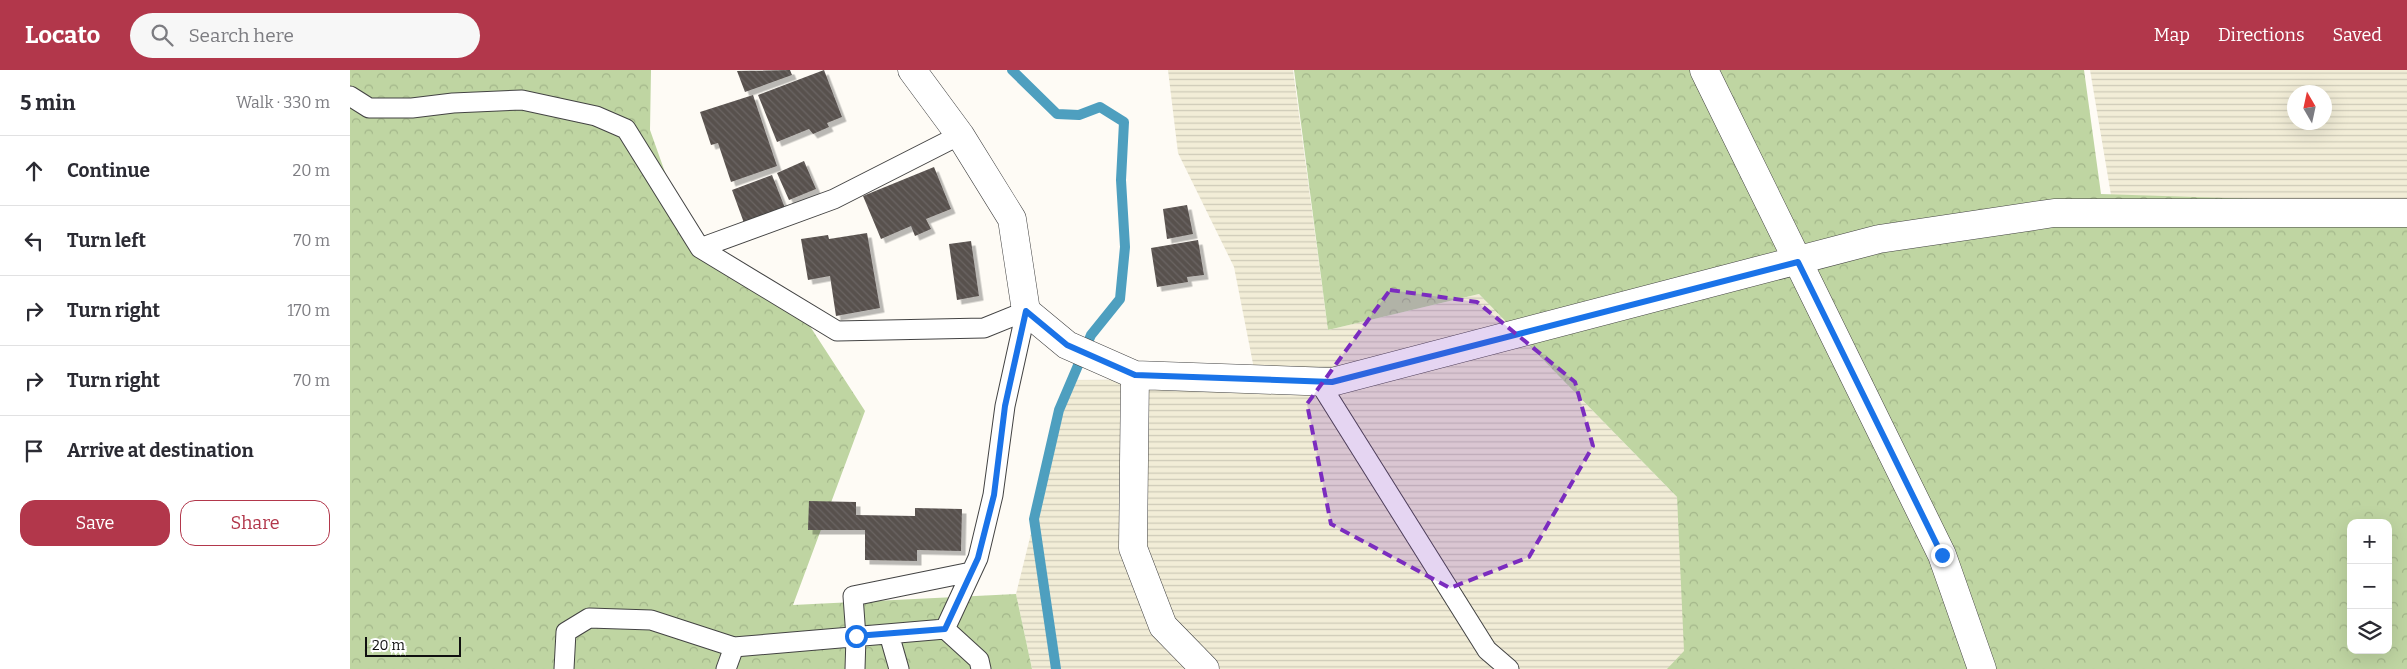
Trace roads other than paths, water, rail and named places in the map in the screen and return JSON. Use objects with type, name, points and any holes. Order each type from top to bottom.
[{"type":"street","points":[[912,70],[960,135],[1012,219],[1026,311],[1067,345],[1135,375],[1332,382],[1798,262],[1880,239],[2054,213],[2407,213]]},
{"type":"street","points":[[1704,70],[1942,555],[1982,669]]},
{"type":"street","points":[[1135,375],[1133,548],[1163,626],[1205,669]]},
{"type":"lane","points":[[350,96],[369,108],[412,108],[453,103],[522,100],[596,116],[626,129],[700,248],[836,331],[984,328],[1026,311]]},
{"type":"lane","points":[[700,248],[834,199],[960,135]]},
{"type":"lane","points":[[945,629],[978,558],[994,495],[1005,406],[1026,311]]},
{"type":"lane","points":[[1319,382],[1487,650],[1508,669]]},
{"type":"lane","points":[[855,669],[856,636],[853,596],[971,572]]},
{"type":"lane","points":[[564,669],[566,632],[589,618],[651,620],[734,647],[945,629],[979,660],[981,669]]},
{"type":"lane","points":[[888,634],[899,669]]},
{"type":"lane","points":[[726,669],[734,647]]},
{"type":"waterway","points":[[1012,70],[1057,114],[1079,115],[1100,107],[1124,122],[1121,180],[1125,247],[1120,299],[1091,335],[1059,410],[1034,519],[1056,669]]}]
